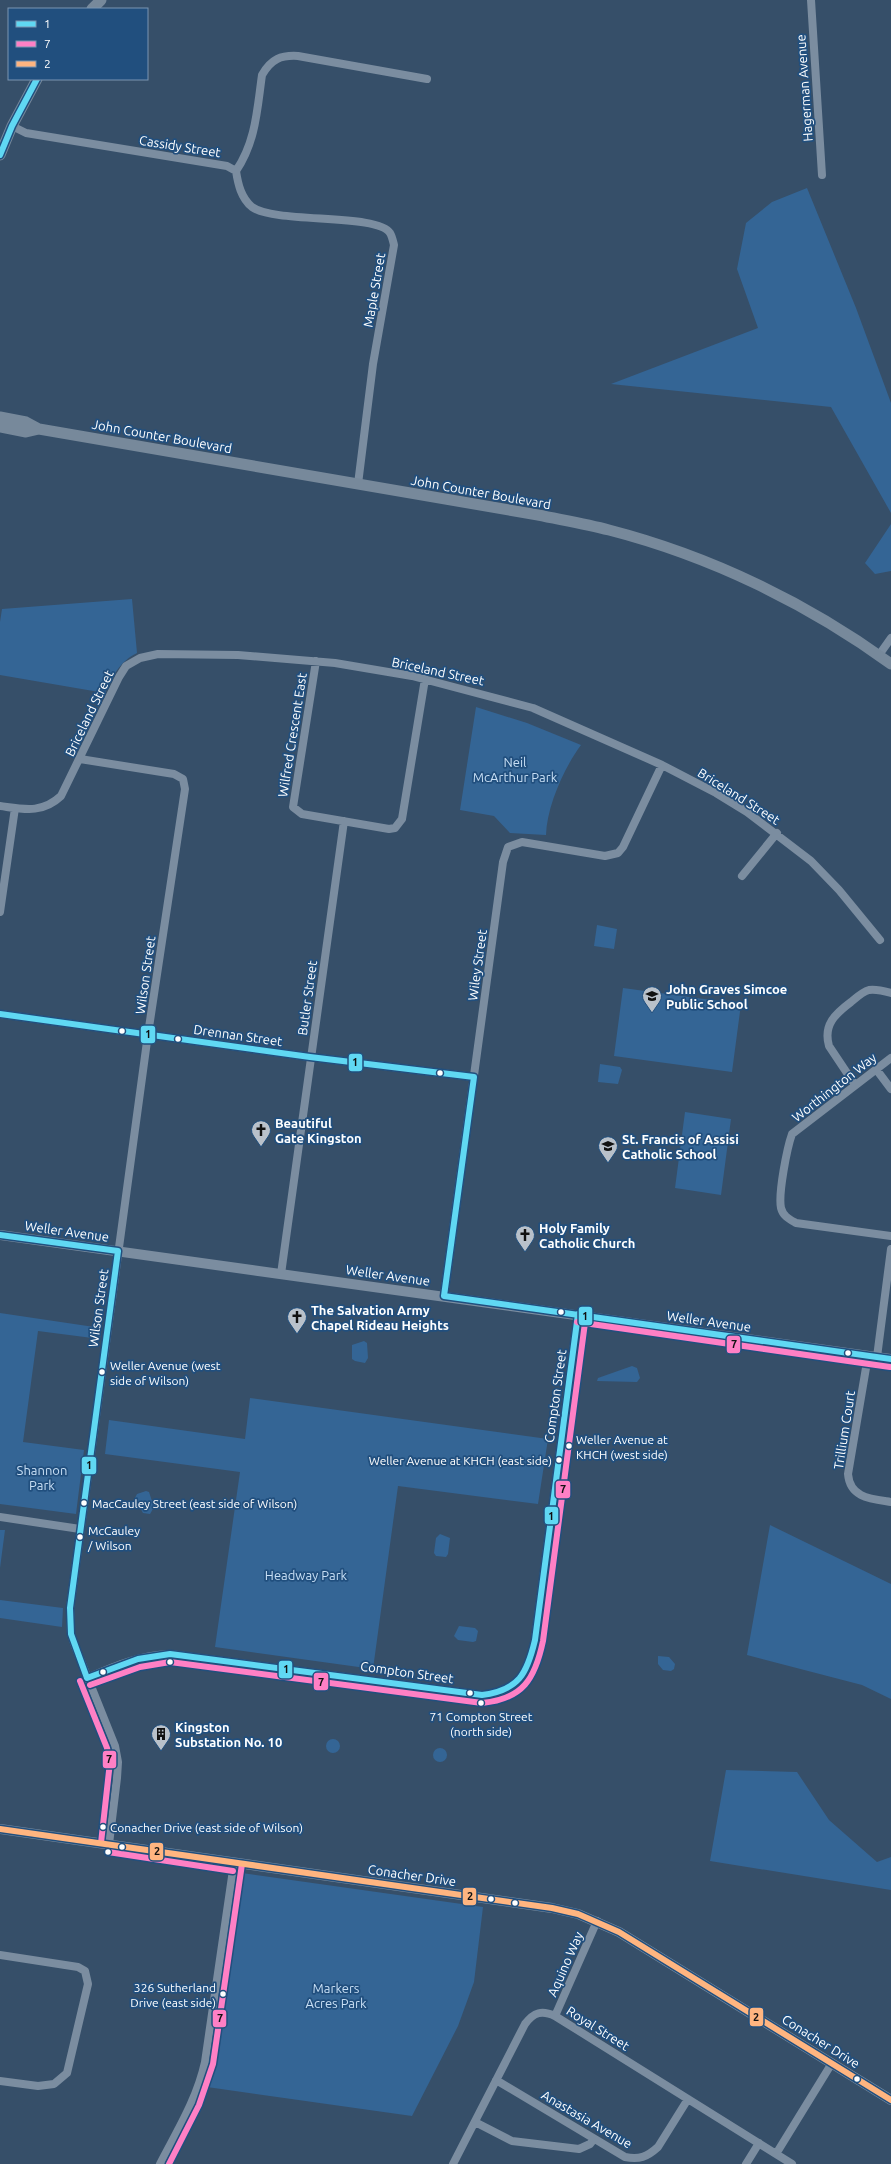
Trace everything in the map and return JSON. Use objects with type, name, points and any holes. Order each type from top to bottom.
[{"type":"main road","points":[[93,8],[100,0]]},
{"type":"main road","points":[[0,155],[12,126],[36,80]]},
{"type":"main road","name":"John Counter Boulevard","points":[[0,417],[26,422],[39,429],[538,515],[609,530],[654,543],[691,556],[760,585],[814,614],[891,664]]},
{"type":"main road","name":"John Counter Boulevard","points":[[0,427],[26,432],[39,429]]},
{"type":"street","name":"Hagerman Avenue","points":[[811,0],[822,175]]},
{"type":"street","points":[[236,171],[246,156],[252,140],[262,75],[267,66],[274,60],[284,56],[298,56],[428,78]]},
{"type":"street","name":"Cassidy Street","points":[[12,126],[26,132],[227,166],[236,171]]},
{"type":"street","name":"Maple Street","points":[[236,171],[242,194],[253,207],[294,216],[366,223],[381,226],[390,232],[394,245],[373,364],[358,484]]},
{"type":"street","points":[[879,655],[891,638]]},
{"type":"street","name":"Briceland Street","points":[[0,806],[38,810],[54,803],[65,789],[119,677],[126,666],[140,658],[158,654],[238,655],[316,661],[425,679],[533,708],[662,765],[716,793],[777,833],[811,861],[839,890],[880,940]]},
{"type":"street","name":"Wilfred Crescent East","points":[[316,661],[293,807],[302,814],[344,821]]},
{"type":"street","points":[[344,821],[389,829],[395,828],[400,823],[425,679]]},
{"type":"street","name":"Wilson Street","points":[[80,759],[174,774],[183,780],[185,789],[148,1034],[118,1251],[80,1529],[70,1621],[75,1646],[115,1746],[118,1762],[109,1844]]},
{"type":"street","name":"Wiley Street","points":[[444,1296],[503,862],[508,847],[522,842],[605,856],[618,853],[623,847],[662,765]]},
{"type":"street","points":[[0,912],[15,808]]},
{"type":"street","name":"Butler Street","points":[[281,1274],[344,821]]},
{"type":"street","points":[[742,876],[777,833]]},
{"type":"street","points":[[855,1085],[828,1046],[827,1039],[829,1024],[836,1013],[862,993],[871,990],[891,993]]},
{"type":"street","name":"Drennan Street","points":[[0,1014],[310,1057],[474,1077]]},
{"type":"street","name":"Worthington Way","points":[[891,1058],[792,1134],[788,1144],[781,1209],[786,1218],[796,1223],[891,1236]]},
{"type":"street","points":[[876,1069],[891,1089]]},
{"type":"street","name":"Weller Avenue","points":[[0,1235],[578,1314],[891,1359]]},
{"type":"street","name":"Trillium Court","points":[[891,1249],[872,1356],[848,1474],[848,1481],[858,1495],[868,1499],[891,1502]]},
{"type":"street","name":"Compton Street","points":[[87,1678],[135,1658],[151,1654],[170,1654],[482,1695],[498,1694],[516,1684],[526,1673],[535,1640],[578,1314]]},
{"type":"street","points":[[0,1517],[80,1529]]},
{"type":"street","name":"Conacher Drive","points":[[0,1829],[552,1908],[578,1914],[597,1921],[637,1943],[891,2100]]},
{"type":"street","points":[[160,2164],[190,2106],[201,2079],[234,1863]]},
{"type":"street","name":"Aquino Way","points":[[555,2016],[597,1921]]},
{"type":"street","points":[[0,1955],[78,1968],[85,1971],[88,1984],[66,2073],[54,2084],[43,2085],[0,2081]]},
{"type":"street","name":"Royal Street","points":[[453,2164],[530,2018],[534,2013],[541,2012],[555,2016],[792,2164]]},
{"type":"street","points":[[776,2154],[832,2063]]},
{"type":"street","name":"Anastasia Avenue","points":[[496,2080],[625,2157],[634,2159],[644,2157],[658,2147],[688,2099]]},
{"type":"street","points":[[475,2122],[512,2140],[579,2149],[590,2144],[594,2139]]},
{"type":"street","points":[[746,2164],[759,2143]]},
{"type":"green space","points":[[807,188],[856,308],[891,403],[891,513],[831,407],[611,384],[758,328],[737,269],[746,223],[772,202]]},
{"type":"green space","points":[[891,524],[891,571],[875,574],[865,563]]},
{"type":"green space","points":[[132,599],[137,653],[121,665],[105,693],[0,675],[0,622],[2,609]]},
{"type":"green space","name":"Neil McArthur Park","points":[[476,707],[527,723],[581,745],[568,765],[553,800],[546,835],[510,833],[494,816],[460,810]]},
{"type":"green space","points":[[597,925],[617,929],[614,949],[594,946]]},
{"type":"green space","points":[[623,988],[741,1004],[732,1072],[614,1056]]},
{"type":"green space","points":[[600,1064],[620,1067],[622,1070],[618,1084],[598,1082]]},
{"type":"green space","points":[[685,1112],[731,1119],[721,1195],[675,1188]]},
{"type":"green space","name":"Shannon Park","points":[[0,1313],[101,1328],[100,1339],[38,1331],[23,1442],[84,1450],[76,1514],[0,1504]]},
{"type":"green space","points":[[364,1341],[367,1343],[368,1358],[365,1363],[352,1359],[352,1345]]},
{"type":"green space","points":[[632,1366],[637,1368],[640,1378],[637,1382],[597,1381],[598,1378]]},
{"type":"green space","name":"Headway Park","points":[[250,1398],[548,1439],[538,1504],[398,1486],[373,1669],[215,1647],[240,1472],[105,1454],[109,1420],[245,1439]]},
{"type":"green space","points":[[146,1491],[149,1492],[154,1507],[150,1514],[143,1513],[135,1498],[137,1494]]},
{"type":"green space","points":[[770,1525],[891,1584],[891,1699],[862,1685],[747,1655]]},
{"type":"green space","points":[[0,1530],[5,1530],[0,1568]]},
{"type":"green space","points":[[440,1534],[450,1538],[448,1554],[446,1557],[436,1556],[434,1553],[436,1538]]},
{"type":"green space","points":[[0,1600],[63,1608],[62,1627],[0,1618]]},
{"type":"green space","points":[[459,1626],[475,1628],[478,1631],[476,1641],[458,1640],[454,1636]]},
{"type":"green space","points":[[658,1656],[669,1657],[675,1664],[674,1669],[671,1671],[663,1670],[658,1664]]},
{"type":"green space","points":[[333,1739],[338,1741],[340,1746],[338,1751],[333,1753],[328,1751],[326,1746],[328,1741]]},
{"type":"green space","points":[[440,1748],[445,1750],[447,1755],[445,1760],[440,1762],[435,1760],[433,1755],[435,1750]]},
{"type":"green space","points":[[726,1770],[797,1772],[829,1820],[877,1862],[891,1857],[891,1890],[710,1861]]},
{"type":"green space","name":"Markers Acres Park","points":[[242,1873],[483,1907],[474,1982],[458,2026],[412,2116],[207,2087],[213,2067]]},
{"type":"transit line","name":"1","points":[[0,155],[12,126],[36,80]]},
{"type":"transit line","name":"1","points":[[0,1014],[310,1057],[474,1077]]},
{"type":"transit line","name":"1","points":[[444,1296],[474,1077]]},
{"type":"transit line","name":"1","points":[[0,1235],[118,1251]]},
{"type":"transit line","name":"1","points":[[87,1678],[71,1634],[70,1608],[118,1251]]},
{"type":"transit line","name":"1","points":[[444,1296],[891,1359]]},
{"type":"transit line","name":"1","points":[[87,1678],[138,1659],[170,1654],[482,1695],[495,1693],[513,1684],[519,1678],[529,1662],[535,1640],[578,1314]]},
{"type":"transit line","name":"7","points":[[90,1685],[140,1667],[170,1662],[482,1703],[496,1701],[517,1692],[525,1685],[531,1676],[536,1666],[543,1641],[586,1315]]},
{"type":"transit line","name":"7","points":[[577,1322],[890,1367]]},
{"type":"transit line","name":"7","points":[[80,1681],[107,1748],[110,1762],[101,1843]]},
{"type":"transit line","name":"2","points":[[0,1829],[552,1908],[578,1914],[619,1932],[891,2100]]},
{"type":"transit line","name":"7","points":[[108,1852],[233,1871]]},
{"type":"transit line","name":"7","points":[[169,2164],[199,2105],[213,2064],[242,1864]]},
{"type":"place","name":"John Graves Simcoe Public School","points":[[652,1013]]},
{"type":"place","name":"Beautiful Gate Kingston","points":[[261,1147]]},
{"type":"place","name":"St. Francis of Assisi Catholic School","points":[[608,1163]]},
{"type":"place","name":"Holy Family Catholic Church","points":[[525,1252]]},
{"type":"place","name":"The Salvation Army Chapel Rideau Heights","points":[[297,1334]]},
{"type":"place","name":"Weller Avenue (west side of Wilson)","points":[[102,1372]]},
{"type":"place","name":"Weller Avenue at KHCH (west side)","points":[[569,1446]]},
{"type":"place","name":"Weller Avenue at KHCH (east side)","points":[[559,1460]]},
{"type":"place","name":"MacCauley Street (east side of Wilson)","points":[[84,1503]]},
{"type":"place","name":"McCauley / Wilson","points":[[80,1537]]},
{"type":"place","name":"71 Compton Street (north side)","points":[[481,1703]]},
{"type":"place","name":"Kingston Substation No. 10","points":[[161,1751]]},
{"type":"place","name":"Conacher Drive (east side of Wilson)","points":[[103,1827]]},
{"type":"place","name":"326 Sutherland Drive (east side)","points":[[223,1994]]}]
